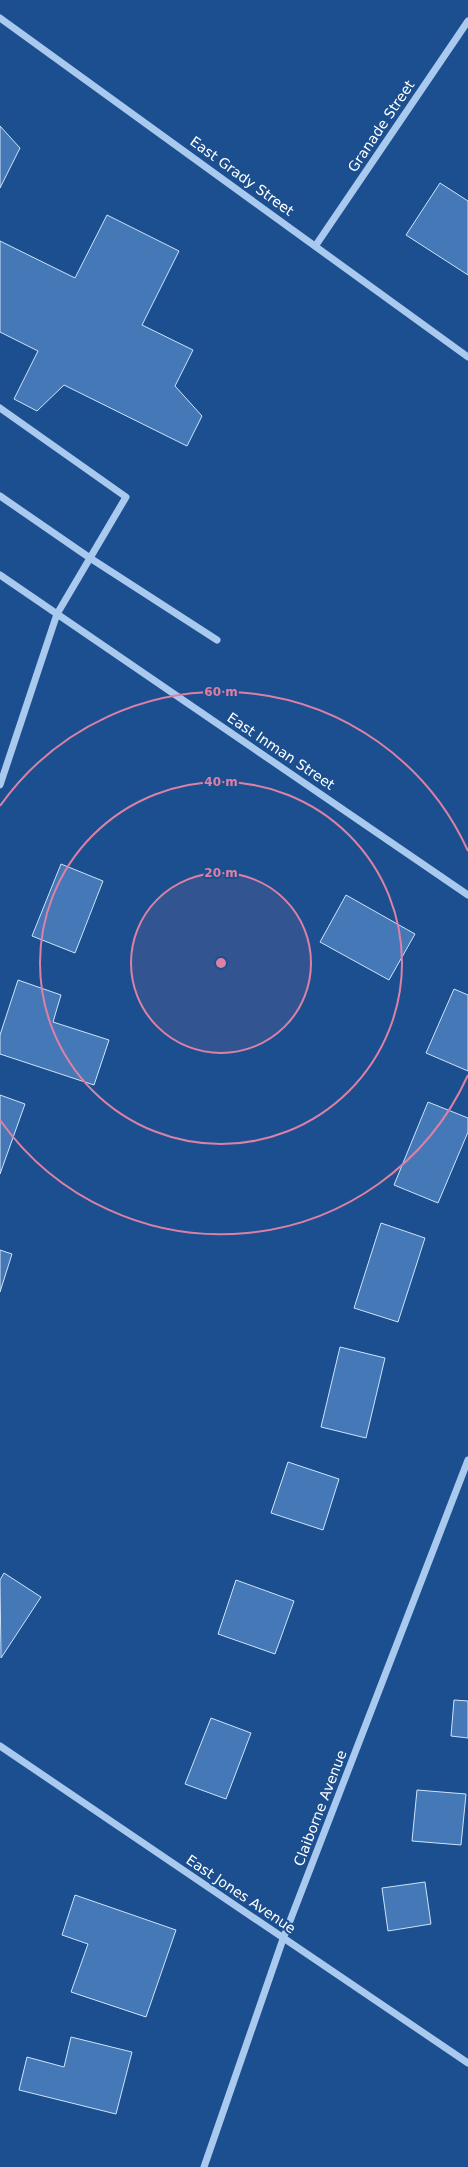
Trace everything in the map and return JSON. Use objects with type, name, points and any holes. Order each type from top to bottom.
[{"type":"street","name":"East Grady Street","points":[[0,18],[316,245],[468,357]]},
{"type":"street","name":"Granade Street","points":[[316,245],[468,21]]},
{"type":"street","points":[[0,408],[126,497],[57,614],[0,785]]},
{"type":"street","points":[[0,496],[90,558],[217,640]]},
{"type":"street","name":"East Inman Street","points":[[0,575],[468,894]]},
{"type":"street","name":"Claiborne Avenue","points":[[204,2167],[283,1939],[468,1460]]},
{"type":"street","name":"East Jones Avenue","points":[[0,1746],[468,2063]]},
{"type":"building","points":[[0,126],[20,148],[0,188]]},
{"type":"building","points":[[440,183],[468,201],[468,275],[406,235]]},
{"type":"building","points":[[107,215],[179,251],[142,325],[193,350],[175,386],[202,416],[187,446],[64,385],[37,411],[14,399],[38,351],[0,332],[0,241],[75,278]]},
{"type":"building","points":[[61,864],[103,881],[75,953],[32,936]]},
{"type":"building","points":[[346,895],[415,934],[389,980],[320,942]]},
{"type":"building","points":[[18,980],[61,995],[53,1022],[109,1040],[94,1085],[0,1054],[0,1035]]},
{"type":"building","points":[[454,989],[468,995],[468,1071],[426,1053]]},
{"type":"building","points":[[0,1095],[25,1104],[0,1174]]},
{"type":"building","points":[[428,1102],[468,1118],[468,1132],[438,1203],[394,1185]]},
{"type":"building","points":[[381,1223],[425,1238],[398,1322],[354,1308]]},
{"type":"building","points":[[0,1250],[12,1254],[0,1292]]},
{"type":"building","points":[[340,1347],[385,1358],[366,1438],[321,1427]]},
{"type":"building","points":[[288,1462],[339,1479],[323,1530],[271,1513]]},
{"type":"building","points":[[4,1573],[41,1597],[1,1658],[0,1580]]},
{"type":"building","points":[[236,1580],[294,1601],[275,1654],[218,1634]]},
{"type":"building","points":[[454,1700],[468,1701],[468,1738],[451,1736]]},
{"type":"building","points":[[211,1718],[251,1733],[226,1799],[185,1784]]},
{"type":"building","points":[[417,1790],[466,1794],[461,1845],[412,1841]]},
{"type":"building","points":[[425,1882],[431,1924],[388,1931],[382,1888]]},
{"type":"building","points":[[75,1895],[176,1930],[146,2017],[71,1992],[88,1944],[62,1935]]},
{"type":"building","points":[[71,2037],[132,2052],[116,2114],[19,2090],[27,2057],[64,2067]]}]
